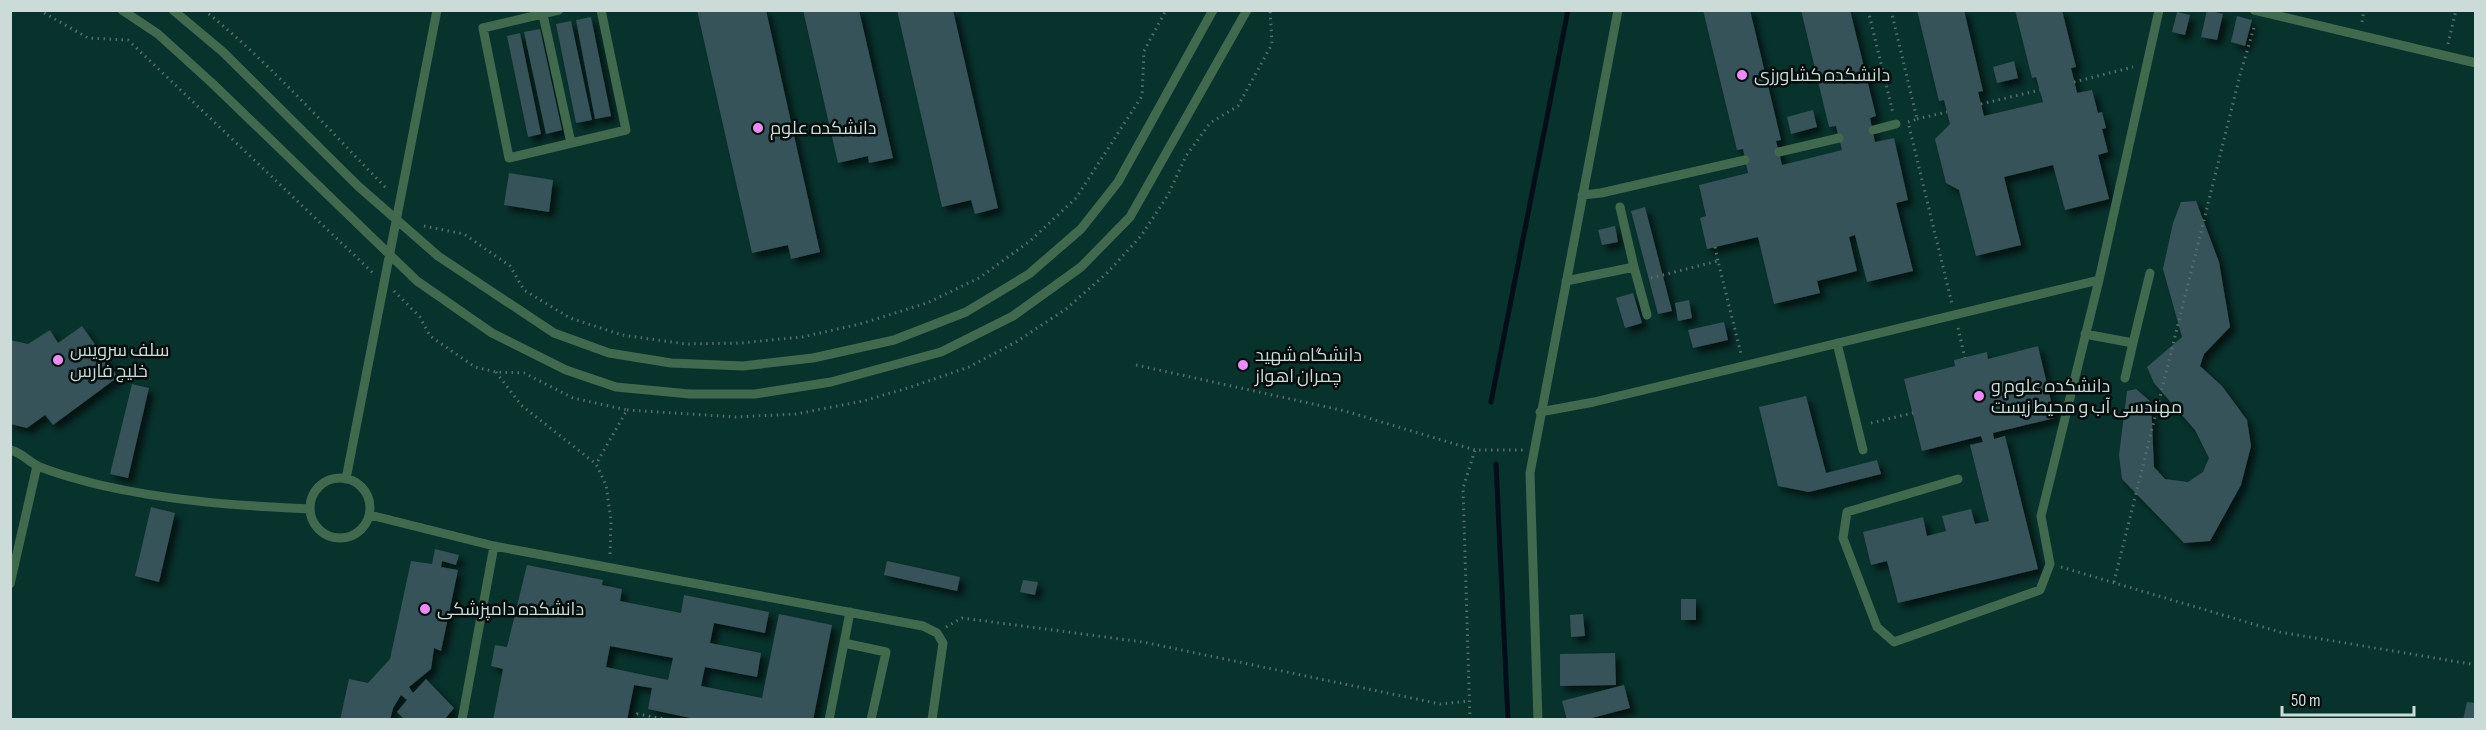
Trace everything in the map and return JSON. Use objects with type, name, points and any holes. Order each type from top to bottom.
[{"type":"lane","points":[[122,10],[158,34],[213,84],[417,281],[492,333],[566,370],[616,387],[690,394],[755,394],[831,382],[941,352],[1013,316],[1081,267],[1130,217],[1247,10]]},
{"type":"lane","points":[[173,10],[223,52],[358,186],[438,256],[554,333],[609,353],[671,363],[744,366],[813,358],[894,340],[966,312],[1029,274],[1081,229],[1118,182],[1213,10]]},
{"type":"lane","points":[[345,479],[437,10]]},
{"type":"lane","points":[[560,10],[543,12],[483,28],[509,158],[626,130],[601,10]]},
{"type":"lane","points":[[1538,720],[1530,531],[1530,473],[1618,10]]},
{"type":"lane","points":[[1958,479],[1847,512],[1843,538],[1876,627],[1894,642],[2040,590],[2050,564],[2041,516],[2099,280],[2159,10]]},
{"type":"lane","points":[[2256,11],[2475,63]]},
{"type":"lane","points":[[543,12],[571,143]]},
{"type":"lane","points":[[1873,130],[1896,124]]},
{"type":"lane","points":[[1779,152],[1839,138]]},
{"type":"lane","points":[[1582,195],[1601,193],[1745,160]]},
{"type":"lane","points":[[1620,207],[1647,315]]},
{"type":"lane","points":[[1566,281],[1634,267]]},
{"type":"lane","points":[[2125,378],[2150,273]]},
{"type":"lane","points":[[1540,412],[1594,402],[2099,280]]},
{"type":"lane","points":[[2085,334],[2133,343]]},
{"type":"lane","points":[[1837,343],[1863,450]]},
{"type":"lane","points":[[10,450],[20,452],[37,466],[99,484],[164,497],[252,507],[310,509]]},
{"type":"lane","points":[[10,584],[37,466]]},
{"type":"lane","points":[[345,479],[353,481],[364,490],[370,502],[370,515],[364,528],[353,536],[340,539],[327,536],[316,527],[310,515],[310,502],[316,489],[327,481],[345,479]]},
{"type":"lane","points":[[370,515],[494,546],[923,626],[937,633],[943,643],[932,720]]},
{"type":"lane","points":[[462,720],[494,546]]},
{"type":"lane","points":[[829,720],[850,612]]},
{"type":"lane","points":[[844,643],[886,652],[872,720]]},
{"type":"path","points":[[39,10],[88,38],[128,40],[354,257],[406,301],[420,317],[430,336],[475,367],[496,372],[524,374],[573,398],[627,410],[596,464]]},
{"type":"path","points":[[204,10],[230,31],[279,78],[400,202]]},
{"type":"path","points":[[421,225],[464,234],[510,266],[524,290],[570,318],[622,335],[686,344],[741,343],[802,337],[860,324],[927,303],[979,278],[1030,241],[1076,198],[1142,96],[1144,51],[1166,10]]},
{"type":"path","points":[[1868,10],[1896,124]]},
{"type":"path","points":[[1891,10],[1917,119]]},
{"type":"path","points":[[2445,56],[2456,10]]},
{"type":"path","points":[[2114,582],[2256,11]]},
{"type":"path","points":[[2074,82],[2132,66],[2147,67]]},
{"type":"path","points":[[1981,104],[2040,90]]},
{"type":"path","points":[[1947,112],[1907,122],[1965,358]]},
{"type":"path","points":[[1714,247],[1744,365]]},
{"type":"path","points":[[1638,281],[1718,261]]},
{"type":"path","points":[[1136,364],[1346,411],[1475,450],[1533,450]]},
{"type":"path","points":[[496,372],[521,405],[596,464],[606,485],[611,520],[609,568]]},
{"type":"path","points":[[1857,426],[1913,413]]},
{"type":"path","points":[[1470,720],[1463,488],[1475,450]]},
{"type":"path","points":[[2050,564],[2280,632],[2475,665]]},
{"type":"path","points":[[937,633],[962,618],[1143,642],[1440,704],[1469,701]]},
{"type":"path","points":[[636,720],[637,714],[670,720]]},
{"type":"shaded area","name":"دانشگاه شهید چمران اهواز","points":[[11,11],[2475,11],[2475,719],[11,719]]},
{"type":"building","name":"دانشکده علوم","points":[[697,10],[766,10],[820,252],[791,259],[788,245],[752,253]]},
{"type":"building","name":"دانشکده علوم","points":[[803,10],[859,10],[893,158],[869,163],[868,156],[838,163]]},
{"type":"building","name":"دانشکده علوم","points":[[897,10],[953,10],[998,208],[975,214],[971,200],[942,207]]},
{"type":"building","points":[[1703,10],[1750,10],[1781,140],[1776,141],[1782,165],[1842,150],[1836,126],[1829,127],[1801,10],[1850,10],[1876,116],[1870,118],[1875,142],[1894,138],[1908,200],[1896,203],[1913,271],[1867,282],[1855,235],[1849,237],[1857,271],[1817,281],[1820,293],[1774,304],[1758,237],[1707,249],[1700,218],[1706,216],[1699,185],[1748,173],[1743,149],[1737,150]]},
{"type":"building","points":[[1917,10],[1964,10],[1983,91],[1978,92],[1984,116],[2043,102],[2036,77],[2032,78],[2015,10],[2062,10],[2076,67],[2071,68],[2077,93],[2092,90],[2098,113],[2102,112],[2106,128],[2102,129],[2108,152],[2098,155],[2109,199],[2065,210],[2053,165],[2004,177],[2021,245],[1976,256],[1959,190],[1946,183],[1935,139],[1950,124],[1944,100],[1939,101]]},
{"type":"building","points":[[2207,10],[2223,14],[2217,40],[2201,37]]},
{"type":"building","points":[[2177,12],[2190,15],[2185,35],[2172,32]]},
{"type":"building","points":[[2237,16],[2252,20],[2245,46],[2231,42]]},
{"type":"building","points":[[591,17],[611,116],[595,119],[576,20]]},
{"type":"building","points":[[571,21],[592,120],[576,123],[556,24]]},
{"type":"building","points":[[540,29],[562,130],[546,134],[524,32]]},
{"type":"building","points":[[520,33],[541,134],[528,137],[507,36]]},
{"type":"building","points":[[2014,61],[2018,78],[1997,83],[1993,67]]},
{"type":"building","points":[[1813,110],[1817,127],[1791,134],[1787,117]]},
{"type":"building","points":[[509,173],[553,180],[549,212],[504,205]]},
{"type":"building","points":[[2196,201],[2219,262],[2230,327],[2204,354],[2200,366],[2222,386],[2247,420],[2251,446],[2241,485],[2210,541],[2184,543],[2122,479],[2119,455],[2127,391],[2136,389],[2151,402],[2154,467],[2165,479],[2188,482],[2203,472],[2209,458],[2195,430],[2154,383],[2147,367],[2182,337],[2163,269],[2173,223],[2181,202]]},
{"type":"building","points":[[1645,207],[1672,311],[1658,314],[1631,211]]},
{"type":"building","points":[[1615,226],[1618,242],[1602,245],[1598,230]]},
{"type":"building","points":[[1633,293],[1642,323],[1625,328],[1616,298]]},
{"type":"building","points":[[1689,300],[1692,318],[1678,321],[1675,303]]},
{"type":"building","points":[[1724,322],[1728,340],[1693,348],[1688,330]]},
{"type":"building","name":"سلف سرویس خلیج فارس","points":[[82,326],[118,377],[53,425],[45,415],[27,428],[10,424],[10,340],[28,344],[50,330],[58,343]]},
{"type":"building","points":[[2038,346],[2055,418],[1993,433],[1994,439],[2005,436],[2038,569],[1898,603],[1887,561],[1871,565],[1863,532],[1923,517],[1927,536],[1946,531],[1942,516],[1971,509],[1975,524],[1989,521],[1970,445],[1983,442],[1981,436],[1922,451],[1904,379],[1955,366],[1954,360],[1987,352],[1988,359]]},
{"type":"building","points":[[132,384],[149,388],[128,478],[110,474]]},
{"type":"building","points":[[1806,396],[1826,473],[1877,460],[1881,474],[1809,492],[1778,486],[1759,407]]},
{"type":"building","points":[[151,507],[175,513],[159,582],[135,576]]},
{"type":"building","name":"دانشکده دامپزشکی","points":[[435,549],[459,555],[456,565],[442,561],[441,567],[458,570],[441,651],[434,648],[431,669],[409,687],[413,693],[426,679],[454,708],[444,720],[405,720],[397,712],[407,700],[401,695],[393,708],[390,720],[340,720],[349,679],[368,683],[390,659],[411,561],[432,564]]},
{"type":"building","points":[[887,561],[960,577],[957,591],[884,575]]},
{"type":"building","points":[[527,565],[603,580],[602,585],[622,589],[620,601],[681,613],[684,595],[769,612],[765,633],[714,623],[710,643],[761,653],[757,677],[705,667],[701,686],[762,698],[779,614],[832,625],[813,720],[700,720],[648,709],[652,688],[634,685],[627,720],[493,720],[503,669],[491,666],[495,645],[507,647]],"holes":[[[610,646],[673,658],[668,680],[606,667]]]},
{"type":"building","points":[[1023,580],[1038,582],[1035,595],[1020,592]]},
{"type":"building","points":[[1681,599],[1696,599],[1696,620],[1681,620]]},
{"type":"building","points":[[1583,614],[1585,636],[1571,637],[1570,615]]},
{"type":"building","points":[[1615,653],[1616,685],[1560,686],[1560,654]]},
{"type":"building","points":[[1624,685],[1630,708],[1584,720],[1567,720],[1562,701]]},
{"type":"building","points":[[2467,702],[2476,703],[2476,720],[2463,720]]},
{"type":"waterway","points":[[1491,402],[1568,10]]},
{"type":"waterway","points":[[1496,464],[1508,720]]},
{"type":"place","name":"دانشکده کشاورزی","points":[[1742,75]]},
{"type":"place","name":"دانشکده علوم","points":[[758,128]]},
{"type":"place","name":"سلف سرویس خلیج فارس","points":[[58,360]]},
{"type":"place","name":"دانشگاه شهید چمران اهواز","points":[[1243,365]]},
{"type":"place","name":"دانشکده علوم و مهندسی آب و محیط زیست","points":[[1979,396]]},
{"type":"place","name":"دانشکده دامپزشکی","points":[[425,609]]}]
